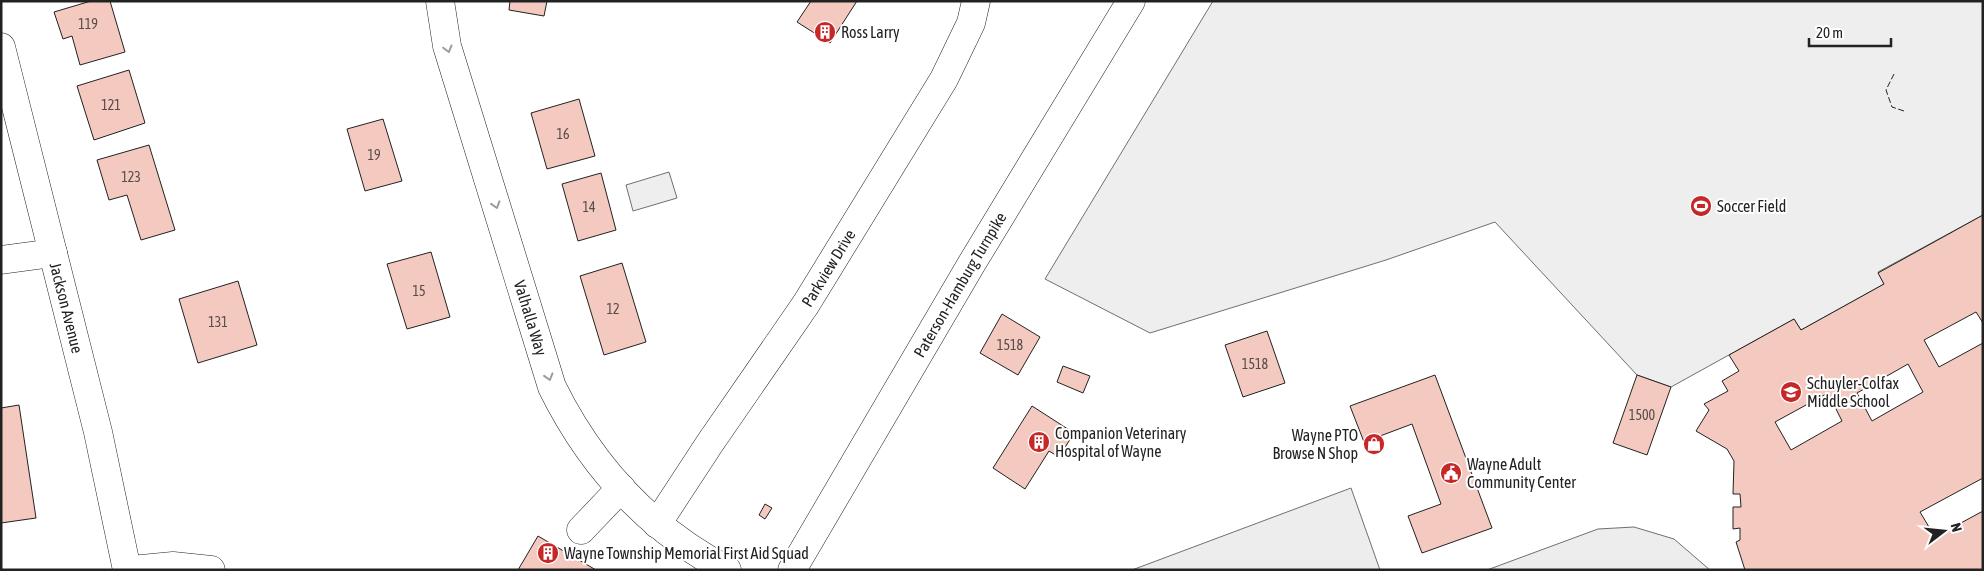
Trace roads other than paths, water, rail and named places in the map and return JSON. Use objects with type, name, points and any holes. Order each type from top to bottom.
[{"type":"street","name":"Valhalla Way","points":[[440,1],[447,46],[552,388],[564,413],[588,449],[635,505],[694,553],[728,570]]},
{"type":"street","name":"Parkview Drive","points":[[658,524],[710,443],[812,296],[944,79],[971,23],[976,1]]},
{"type":"street","name":"Paterson-Hamburg Turnpike","points":[[792,570],[972,263],[1131,1]]},
{"type":"street","name":"Jackson Avenue","points":[[1,47],[98,432],[127,570]]},
{"type":"street","points":[[1,260],[53,253]]},
{"type":"street","points":[[581,530],[621,488]]},
{"type":"street","points":[[131,570],[173,566],[211,570]]},
{"type":"place","name":"Ross Larry","points":[[825,32]]},
{"type":"place","name":"Soccer Field","points":[[1701,206]]},
{"type":"place","name":"Schuyler-Colfax Middle School","points":[[1791,392]]},
{"type":"place","name":"Companion Veterinary Hospital of Wayne","points":[[1039,442]]},
{"type":"place","name":"Wayne PTO Browse N Shop","points":[[1374,444]]},
{"type":"place","name":"Wayne Adult Community Center","points":[[1451,473]]},
{"type":"place","name":"Wayne Township Memorial First Aid Squad","points":[[548,553]]}]
